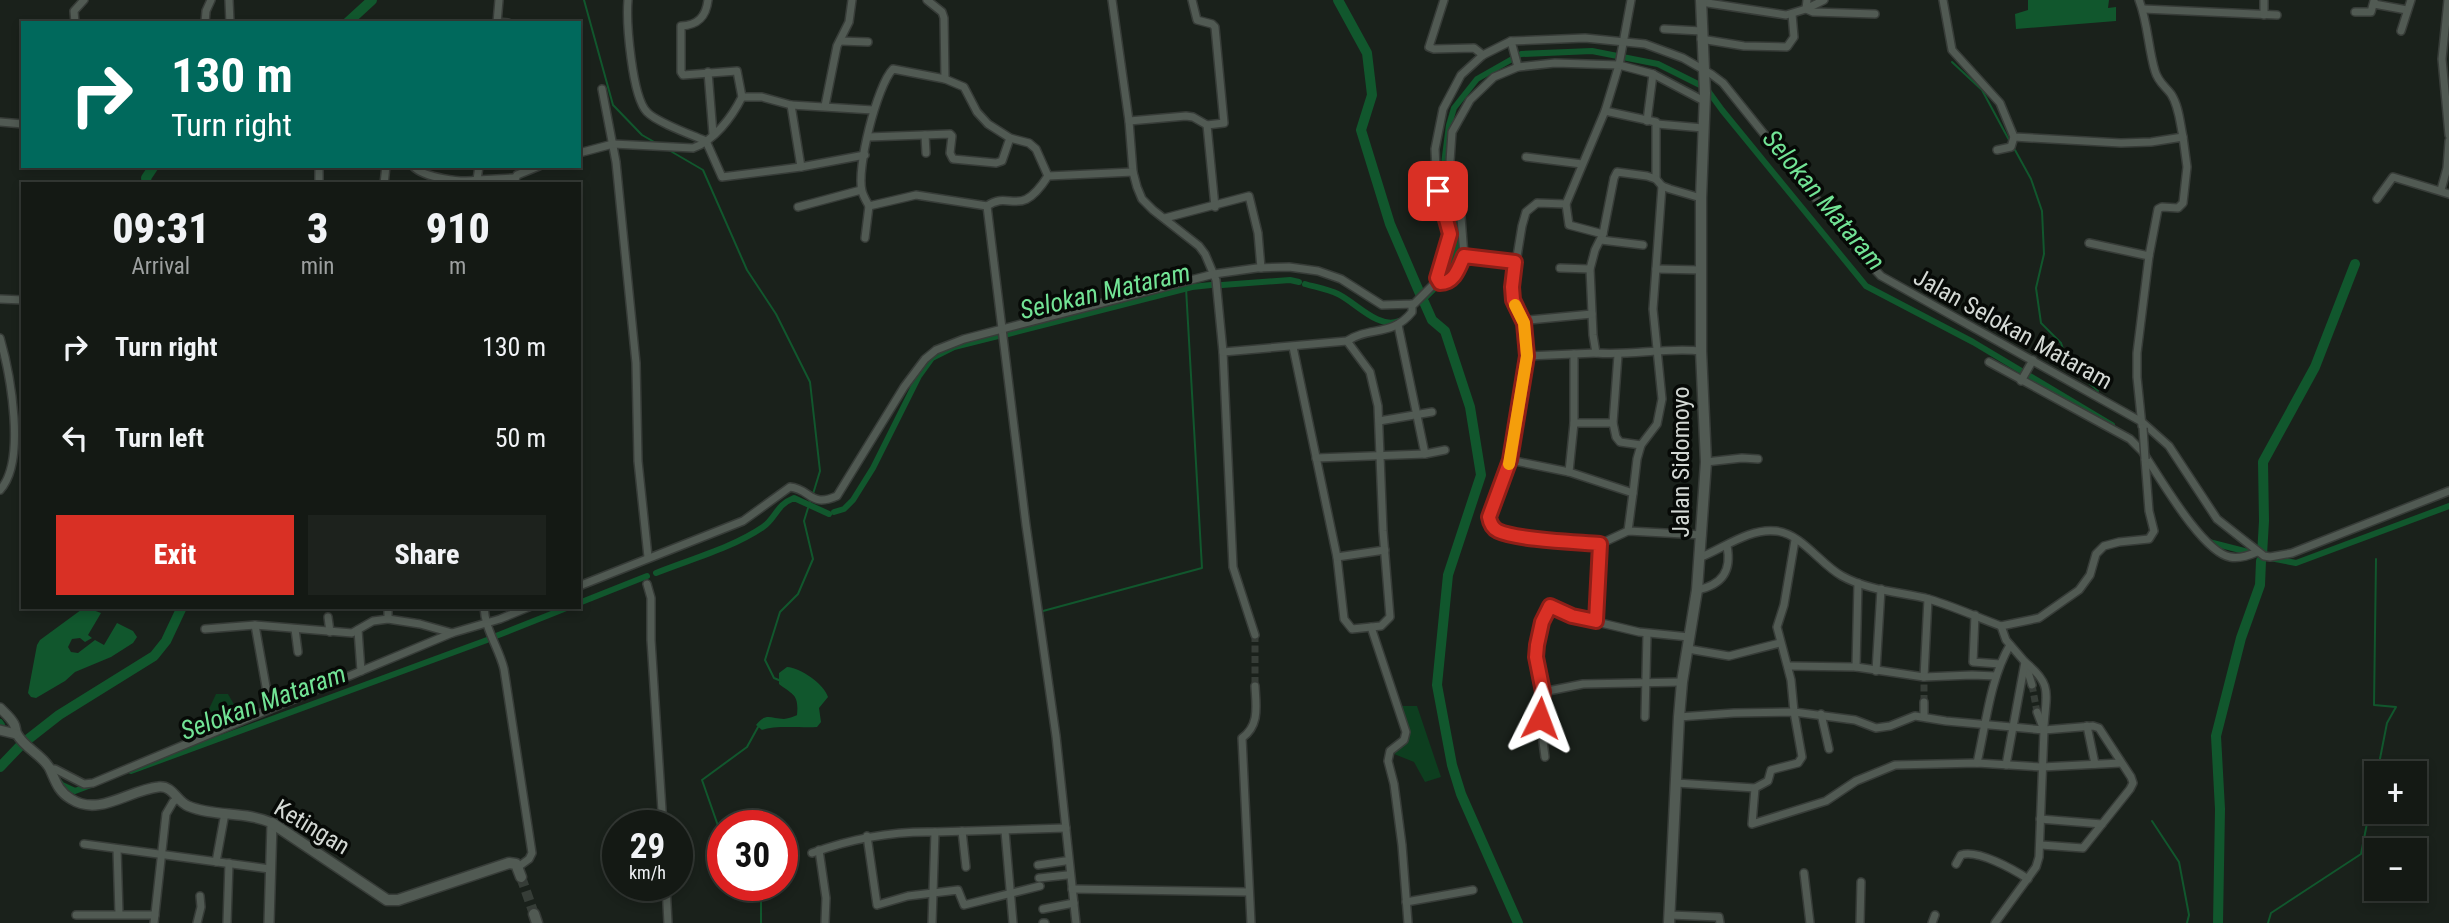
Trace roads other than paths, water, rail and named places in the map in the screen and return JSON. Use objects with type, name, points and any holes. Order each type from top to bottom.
[{"type":"main road","name":"Jalan Sidomoyo","points":[[1670,919],[1679,717],[1682,682],[1698,590],[1706,462],[1700,270],[1705,97],[1701,1]]},
{"type":"main road","name":"Ketingan","points":[[272,823],[387,900],[398,900],[505,864],[513,863],[520,872]]},
{"type":"street","points":[[75,21],[74,11],[84,0]]},
{"type":"street","points":[[205,21],[211,0]]},
{"type":"street","points":[[229,0],[230,21]]},
{"type":"street","points":[[497,21],[499,0]]},
{"type":"street","points":[[628,0],[629,51],[642,104],[652,116],[706,141],[719,175],[723,177],[801,167],[864,155]]},
{"type":"street","points":[[581,152],[613,144],[693,148],[722,128],[742,97],[737,71],[683,75],[681,72],[681,26],[699,21],[704,16],[708,0]]},
{"type":"street","points":[[825,106],[840,41],[849,22],[852,0]]},
{"type":"street","points":[[927,0],[942,12],[944,18],[945,79]]},
{"type":"street","points":[[1112,0],[1129,121],[1133,173],[1142,199],[1199,246],[1215,277],[1223,352],[1233,566],[1255,635]]},
{"type":"street","points":[[1129,121],[1186,116],[1207,125],[1224,123],[1215,27],[1197,20],[1192,0]]},
{"type":"street","points":[[1444,0],[1429,47],[1474,48],[1483,55]]},
{"type":"street","points":[[1631,0],[1619,61],[1605,111],[1566,204],[1569,225],[1602,237],[1643,245]]},
{"type":"street","points":[[1806,9],[1807,0]]},
{"type":"street","points":[[1701,1],[1780,15],[1793,14],[1824,0]]},
{"type":"street","points":[[1943,0],[1952,51],[2000,103],[2014,137],[2011,147],[1997,150]]},
{"type":"street","points":[[1700,557],[1749,535],[1768,531],[1781,532],[1842,576],[1858,583],[1928,599],[2001,626],[2039,618],[2079,590],[2090,575],[2096,554],[2104,546],[2152,537],[2154,531],[2149,511],[2137,354],[2148,256],[2158,209],[2178,208],[2183,203],[2187,167],[2177,108],[2172,95],[2159,82],[2139,0]]},
{"type":"street","points":[[2264,0],[2264,15]]},
{"type":"street","points":[[2401,32],[2411,0]]},
{"type":"street","points":[[2448,0],[2446,59],[2449,135]]},
{"type":"street","points":[[2355,12],[2371,12],[2374,2],[2407,10]]},
{"type":"street","points":[[1806,9],[1826,13],[1875,14]]},
{"type":"street","points":[[2143,9],[2277,15]]},
{"type":"street","points":[[1664,29],[1744,46],[1787,47],[1794,37],[1793,14]]},
{"type":"street","name":"Jalan Selokan Mataram","points":[[1398,326],[1412,312],[1413,304],[1436,281],[1450,234],[1438,191],[1435,149],[1443,109],[1461,75],[1483,55],[1511,43],[1561,38],[1645,44],[1705,70],[1723,82],[1881,276],[2164,440],[2181,461],[2217,519],[2253,553]]},
{"type":"street","points":[[840,41],[869,42]]},
{"type":"street","points":[[1511,43],[1517,64]]},
{"type":"street","points":[[1436,281],[1449,282],[1464,256],[1463,230],[1450,176],[1452,132],[1470,100],[1494,77],[1517,64],[1619,61],[1705,97]]},
{"type":"street","points":[[865,238],[869,206],[861,190],[864,155],[873,110],[885,78],[892,69],[945,79],[964,87],[982,118],[1010,138],[1030,143],[1036,149],[1048,176]]},
{"type":"street","points":[[708,72],[713,134]]},
{"type":"street","points":[[1647,121],[1653,74]]},
{"type":"street","points":[[602,89],[613,144],[636,363],[638,461],[648,557]]},
{"type":"street","points":[[742,97],[762,97],[791,105],[873,110]]},
{"type":"street","points":[[791,105],[801,167]]},
{"type":"street","points":[[1605,111],[1657,124],[1703,128]]},
{"type":"street","points":[[0,122],[21,124]]},
{"type":"street","points":[[1656,179],[1657,124]]},
{"type":"street","points":[[1207,125],[1215,206]]},
{"type":"street","points":[[925,135],[926,153]]},
{"type":"street","points":[[868,137],[951,135],[950,153],[953,159],[996,163],[1002,161],[1010,138]]},
{"type":"street","points":[[2014,137],[2121,143],[2183,137]]},
{"type":"street","points":[[2377,199],[2393,177],[2445,192],[2449,141]]},
{"type":"street","points":[[1526,157],[1582,164]]},
{"type":"street","points":[[415,168],[462,182]]},
{"type":"street","points":[[477,180],[479,168]]},
{"type":"street","points":[[470,182],[514,181],[520,173],[533,168]]},
{"type":"street","points":[[1597,352],[1590,269],[1602,237],[1615,174],[1621,172],[1656,179],[1662,186],[1701,198]]},
{"type":"street","points":[[869,206],[916,195],[987,206],[996,202],[1013,203],[1029,200],[1048,176],[1133,173]]},
{"type":"street","points":[[1628,531],[1637,459],[1642,445],[1657,424],[1662,399],[1653,309],[1662,186]]},
{"type":"street","points":[[798,206],[861,190]]},
{"type":"street","points":[[1165,218],[1250,196],[1258,228],[1261,268]]},
{"type":"street","points":[[1566,204],[1537,203],[1526,212],[1512,287],[1513,300],[1524,323],[1527,356],[1510,460],[1489,517],[1493,527],[1498,531],[1516,535],[1600,544],[1628,531],[1702,535]]},
{"type":"street","points":[[987,206],[1026,525],[1056,736],[1076,923]]},
{"type":"street","points":[[2090,243],[2148,256]]},
{"type":"street","points":[[1464,256],[1515,262]]},
{"type":"street","points":[[581,585],[743,521],[790,487],[797,488],[816,500],[837,496],[904,387],[925,359],[948,345],[1215,277],[1261,268],[1289,267],[1318,271],[1341,279],[1382,305],[1413,304]]},
{"type":"street","points":[[1559,268],[1590,269]]},
{"type":"street","points":[[1656,269],[1700,270]]},
{"type":"street","points":[[0,299],[21,300]]},
{"type":"street","points":[[1524,323],[1529,320],[1592,314]]},
{"type":"street","points":[[1223,352],[1347,341],[1398,326],[1425,454]]},
{"type":"street","points":[[0,338],[3,363],[13,393],[13,447],[6,483],[1,488]]},
{"type":"street","points":[[1293,347],[1337,557],[1344,620],[1352,629],[1371,627],[1385,624],[1390,617],[1379,421],[1370,372],[1347,341]]},
{"type":"street","points":[[1527,356],[1597,352],[1618,355],[1657,350],[1701,351]]},
{"type":"street","points":[[1569,472],[1574,423],[1574,354]]},
{"type":"street","points":[[1618,355],[1613,423],[1616,437],[1620,442],[1642,445]]},
{"type":"street","points":[[1989,362],[2130,439],[2142,451],[2200,537],[2215,551],[2229,557],[2253,553],[2270,557],[2285,555],[2449,491]]},
{"type":"street","points":[[2022,379],[2031,363]]},
{"type":"street","points":[[1379,421],[1433,412]]},
{"type":"street","points":[[1574,423],[1613,423]]},
{"type":"street","points":[[1317,457],[1425,454],[1445,450]]},
{"type":"street","points":[[1706,462],[1758,459]]},
{"type":"street","points":[[1510,460],[1569,472],[1633,493]]},
{"type":"street","points":[[1676,783],[1755,788],[1768,781],[1771,770],[1801,760],[1794,692],[1777,627],[1784,605],[1795,540]]},
{"type":"street","points":[[1596,621],[1600,544]]},
{"type":"street","points":[[1698,590],[1724,579],[1730,561],[1727,546]]},
{"type":"street","points":[[1337,557],[1385,550]]},
{"type":"street","points":[[1856,667],[1858,583]]},
{"type":"street","points":[[647,584],[652,598],[651,639],[662,810]]},
{"type":"street","points":[[1876,671],[1881,589]]},
{"type":"street","points":[[1924,677],[1928,599]]},
{"type":"street","points":[[1545,757],[1540,718],[1543,692],[1536,657],[1542,622],[1550,606],[1572,616],[1647,634],[1689,637]]},
{"type":"street","points":[[388,609],[388,619]]},
{"type":"street","points":[[484,609],[486,626],[500,655],[506,680],[532,853],[520,872]]},
{"type":"street","points":[[0,708],[14,723],[18,736],[48,767],[89,784],[452,633],[486,626],[524,609]]},
{"type":"street","points":[[1975,615],[1973,662],[2000,664]]},
{"type":"street","points":[[328,617],[330,632]]},
{"type":"street","points":[[205,629],[255,625],[352,634],[373,621],[388,619],[421,624],[452,633]]},
{"type":"street","points":[[255,625],[270,709]]},
{"type":"street","points":[[1995,923],[2036,867],[2040,845],[2046,686],[2039,674],[2010,645],[2001,626]]},
{"type":"street","points":[[1371,627],[1406,732],[1404,740],[1390,751],[1388,761],[1399,821],[1408,923]]},
{"type":"street","points":[[295,629],[298,652]]},
{"type":"street","points":[[358,630],[361,671]]},
{"type":"street","points":[[1644,717],[1647,634]]},
{"type":"street","points":[[1688,649],[1729,656],[1780,643]]},
{"type":"street","points":[[1977,763],[1996,676],[2010,645]]},
{"type":"street","points":[[2025,662],[2032,685]]},
{"type":"street","points":[[2006,765],[2025,662]]},
{"type":"street","points":[[1788,666],[1856,667],[1924,677],[1996,676]]},
{"type":"street","points":[[1543,692],[1583,684],[1682,682]]},
{"type":"street","points":[[1251,923],[1242,738],[1251,731],[1256,720],[1255,686]]},
{"type":"street","points":[[1924,702],[1924,716]]},
{"type":"street","points":[[1679,717],[1794,712],[1855,720],[1876,728],[1889,726],[1909,717],[1924,716],[1945,721],[2044,730],[2087,726],[2099,728],[2133,783],[2083,848],[2077,850],[2040,845]]},
{"type":"street","points":[[2037,712],[2044,730]]},
{"type":"street","points":[[1821,714],[1829,749]]},
{"type":"street","points":[[2087,726],[2095,764]]},
{"type":"street","points":[[0,730],[18,736]]},
{"type":"street","points":[[1755,788],[1752,824],[1826,801],[1856,782],[1895,765],[1977,763],[2042,768],[2121,763]]},
{"type":"street","name":"Ketingan","points":[[48,767],[55,785],[79,803],[98,805],[158,787],[171,789],[178,798],[193,807],[260,818],[272,823]]},
{"type":"street","points":[[76,915],[108,919],[119,914],[155,919],[166,814],[178,798]]},
{"type":"street","points":[[216,862],[225,813]]},
{"type":"street","points":[[2040,819],[2102,824]]},
{"type":"street","points":[[268,923],[272,823]]},
{"type":"street","points":[[825,923],[826,898],[815,852],[867,836],[906,831],[1066,828]]},
{"type":"street","points":[[962,831],[966,867]]},
{"type":"street","points":[[1005,831],[1013,923]]},
{"type":"street","points":[[932,923],[935,832]]},
{"type":"street","points":[[867,836],[876,904],[879,905],[908,896],[957,889],[964,905],[1040,887]]},
{"type":"street","points":[[84,844],[270,869]]},
{"type":"street","points":[[117,849],[119,914]]},
{"type":"street","points":[[1956,864],[1961,855],[1968,853],[2000,863],[2028,879]]},
{"type":"street","points":[[1038,865],[1065,861]]},
{"type":"street","points":[[227,923],[229,863]]},
{"type":"street","points":[[1804,873],[1810,923]]},
{"type":"street","points":[[1039,878],[1067,875]]},
{"type":"street","points":[[1860,923],[1861,882]]},
{"type":"street","points":[[1072,889],[1249,892]]},
{"type":"street","points":[[1406,902],[1473,890]]},
{"type":"street","points":[[197,923],[201,907],[200,895]]},
{"type":"street","points":[[667,901],[668,923]]},
{"type":"street","points":[[1043,909],[1074,903]]},
{"type":"street","points":[[1670,919],[1719,917],[1720,923]]},
{"type":"waterway","points":[[349,21],[372,0]]},
{"type":"waterway","points":[[584,0],[613,105],[642,135],[656,143]]},
{"type":"waterway","points":[[1338,0],[1367,53],[1372,95],[1361,130],[1390,224],[1421,296]]},
{"type":"waterway","name":"Selokan Mataram","points":[[1445,276],[1459,242],[1457,226],[1449,211],[1443,172],[1449,125],[1454,108],[1477,79],[1521,54],[1592,51],[1658,64],[1706,88],[1866,286],[1973,342],[2112,425]]},
{"type":"waterway","points":[[1952,62],[1982,90],[2009,140]]},
{"type":"waterway","points":[[667,149],[703,170],[747,270],[776,314],[810,382],[820,471],[813,494]]},
{"type":"waterway","points":[[2015,150],[2031,179],[2042,211],[2044,254],[2036,288],[2041,323],[2061,343],[2068,364],[2098,391]]},
{"type":"waterway","points":[[147,182],[146,178],[153,168]]},
{"type":"waterway","points":[[2262,555],[2263,462],[2315,367],[2355,264]]},
{"type":"waterway","name":"Selokan Mataram","points":[[1222,285],[1290,280],[1299,282]]},
{"type":"waterway","name":"Selokan Mataram","points":[[1305,284],[1338,294],[1375,319],[1391,323],[1399,321]]},
{"type":"waterway","name":"Selokan Mataram","points":[[1008,334],[1192,287],[1211,285]]},
{"type":"waterway","name":"Selokan Mataram","points":[[1425,298],[1436,287]]},
{"type":"waterway","points":[[1043,611],[1202,568],[1186,288]]},
{"type":"waterway","points":[[1424,302],[1432,320],[1445,331],[1470,407],[1481,475],[1448,575],[1437,685],[1452,765],[1461,794],[1518,923]]},
{"type":"waterway","name":"Selokan Mataram","points":[[834,512],[844,509],[853,500],[873,468],[919,376],[932,358],[954,347],[998,336]]},
{"type":"waterway","name":"Selokan Mataram","points":[[656,573],[725,547],[751,534],[763,527],[783,504],[794,498],[829,514]]},
{"type":"waterway","name":"Selokan Mataram","points":[[2270,558],[2296,563],[2449,506]]},
{"type":"waterway","points":[[781,681],[774,678],[765,660],[780,612],[798,594],[813,559],[804,521],[808,508]]},
{"type":"waterway","name":"Selokan Mataram","points":[[2209,542],[2256,554]]},
{"type":"waterway","points":[[2376,559],[2374,705],[2396,707],[2387,723],[2380,761]]},
{"type":"waterway","points":[[2218,923],[2220,809],[2216,736],[2241,638],[2260,585],[2261,561]]},
{"type":"waterway","name":"Selokan Mataram","points":[[581,602],[647,576]]},
{"type":"waterway","points":[[0,767],[22,744],[59,715],[154,656],[166,641],[181,609]]},
{"type":"waterway","name":"Selokan Mataram","points":[[496,636],[564,609]]},
{"type":"waterway","name":"Selokan Mataram","points":[[131,771],[487,640]]},
{"type":"waterway","points":[[712,810],[702,780],[747,747],[758,727]]},
{"type":"waterway","name":"Selokan Mataram","points":[[58,780],[75,791],[91,785]]},
{"type":"waterway","points":[[2152,821],[2179,862],[2189,915],[2187,923]]},
{"type":"waterway","points":[[2268,923],[2271,913],[2361,854],[2367,824]]},
{"type":"waterway","points":[[761,901],[761,923]]},
{"type":"tunnel","points":[[1255,635],[1255,686]]},
{"type":"tunnel","points":[[1924,677],[1924,702]]},
{"type":"tunnel","points":[[2032,685],[2037,712]]},
{"type":"tunnel","points":[[521,877],[534,914]]}]
